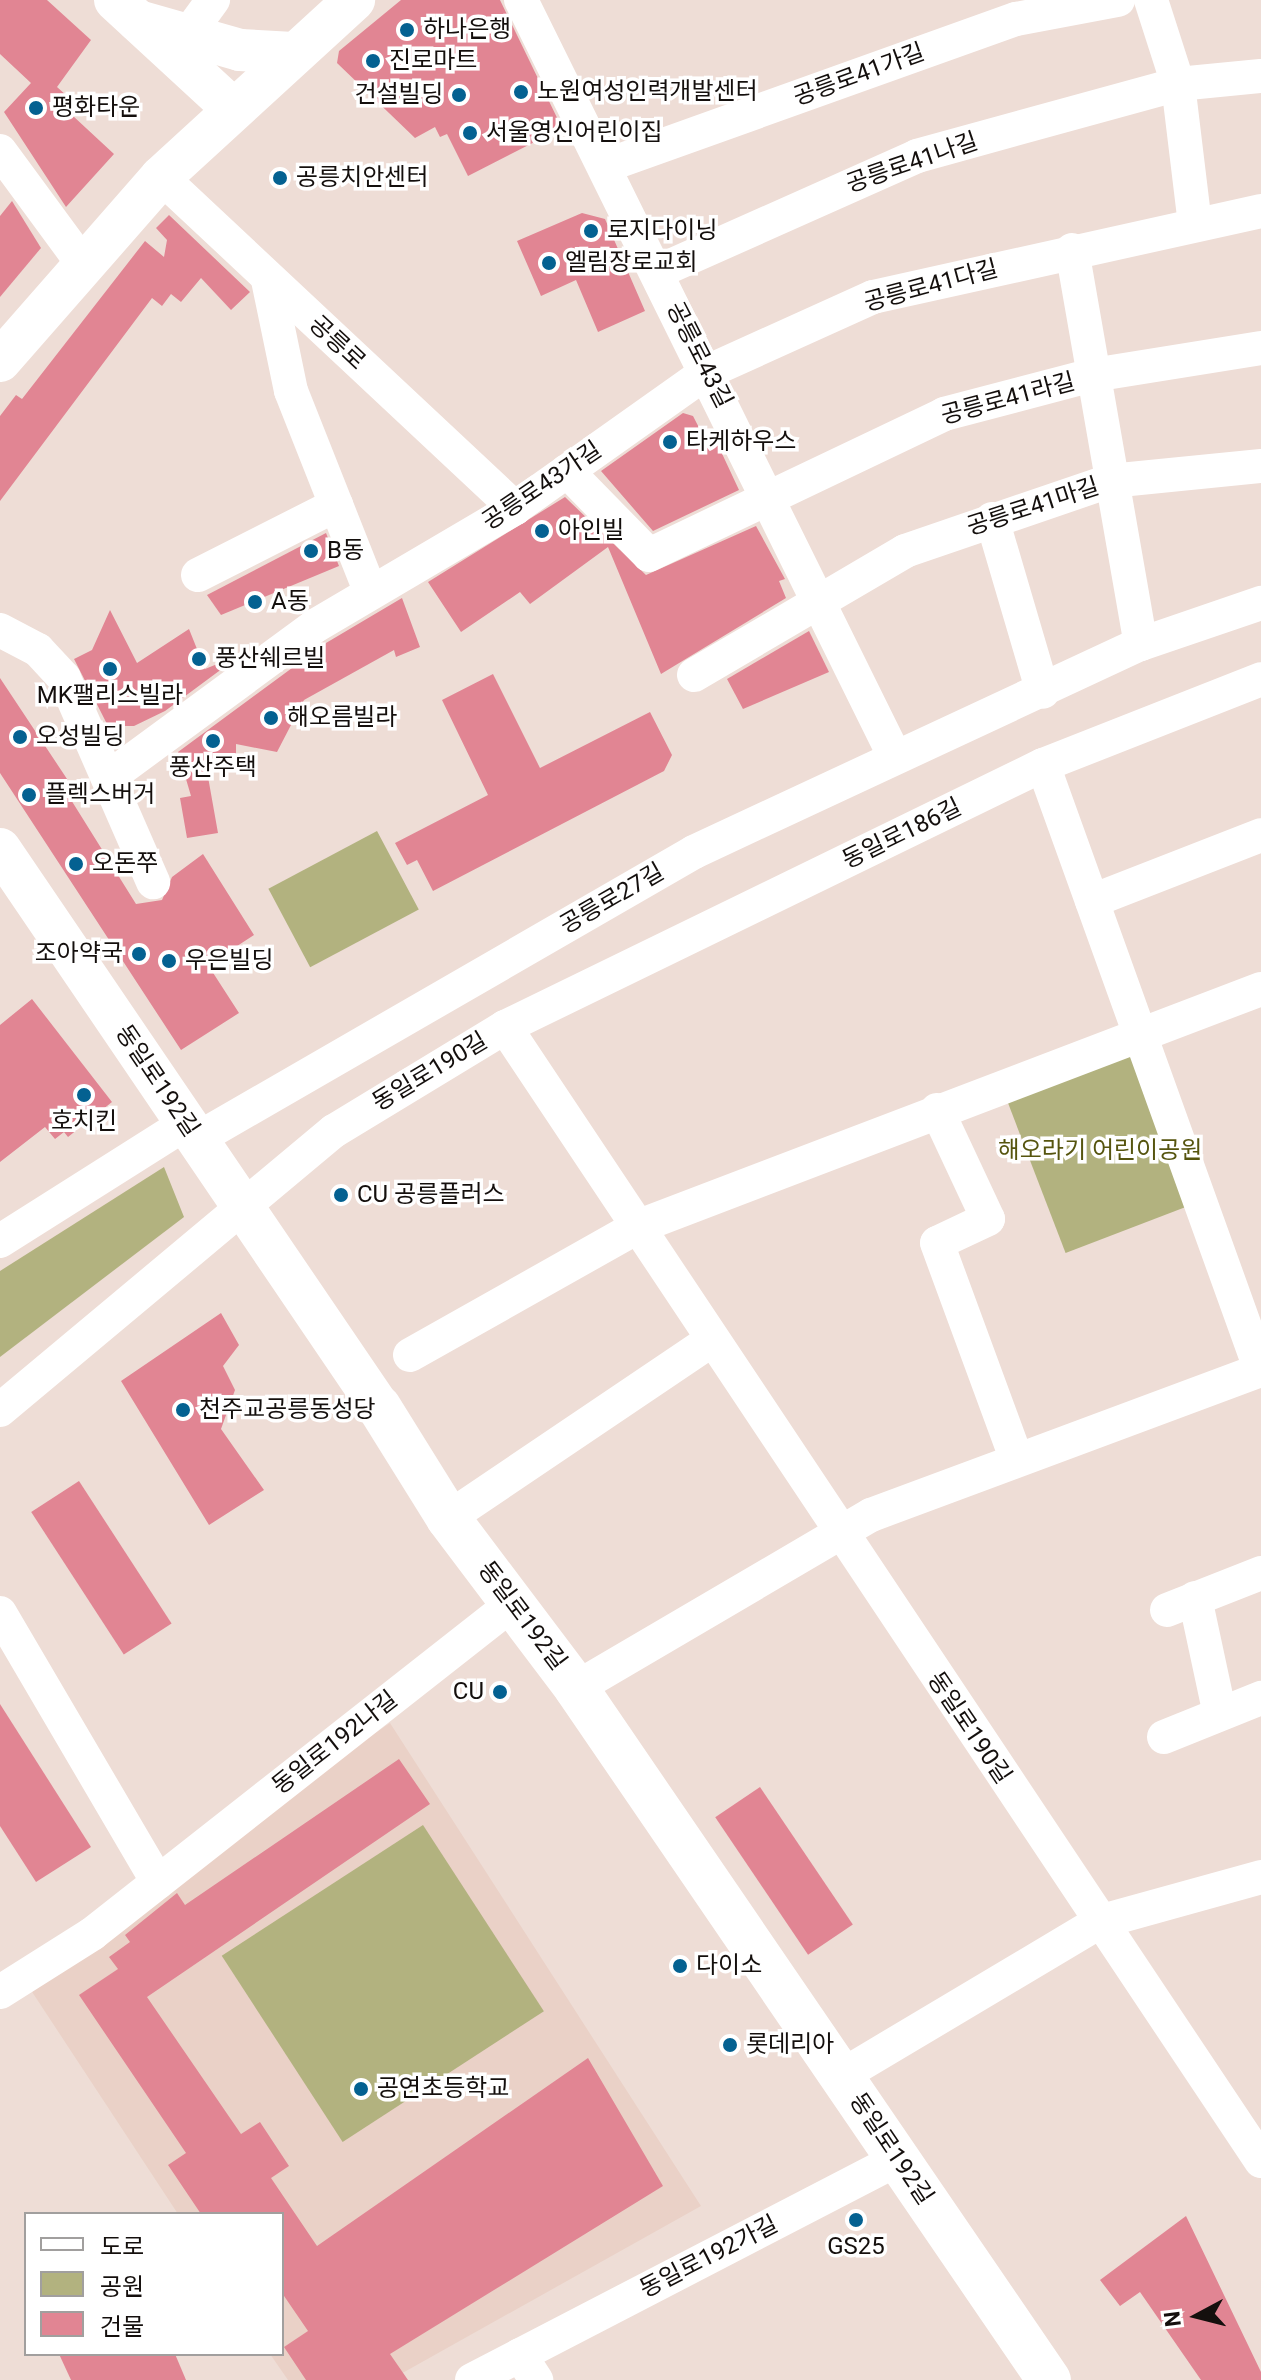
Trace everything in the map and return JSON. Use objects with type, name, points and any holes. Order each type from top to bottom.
[{"type":"main road","name":"동일로192길","points":[[379,1407],[448,1518],[576,1688],[1049,2380]]},
{"type":"street","points":[[186,37],[213,0]]},
{"type":"street","points":[[0,361],[161,177],[231,107],[354,0]]},
{"type":"street","name":"공릉로43길","points":[[521,0],[769,495],[893,753]]},
{"type":"street","name":"공릉로41가길","points":[[605,166],[1020,10],[1118,0]]},
{"type":"street","points":[[1151,0],[1178,84],[1195,225]]},
{"type":"street","points":[[133,16],[186,37],[293,53]]},
{"type":"street","points":[[133,16],[231,107]]},
{"type":"street","name":"공릉로41나길","points":[[657,272],[917,156],[1178,84],[1261,76]]},
{"type":"street","points":[[0,151],[83,264]]},
{"type":"street","name":"공릉로","points":[[161,177],[515,508]]},
{"type":"street","name":"공릉로41다길","points":[[707,372],[873,297],[1072,250],[1261,211]]},
{"type":"street","points":[[1072,250],[1110,481],[1141,644]]},
{"type":"street","points":[[268,280],[291,391],[370,591]]},
{"type":"street","name":"공릉로41라길","points":[[769,495],[944,414],[1093,375],[1261,348]]},
{"type":"street","name":"공릉로43가길","points":[[108,778],[370,591],[515,508],[707,372]]},
{"type":"street","name":"공릉로41마길","points":[[819,598],[905,551],[1110,481],[1261,466]]},
{"type":"street","points":[[567,471],[644,555],[769,495]]},
{"type":"street","points":[[198,575],[336,505]]},
{"type":"street","points":[[992,519],[1043,692]]},
{"type":"street","points":[[694,675],[819,598]]},
{"type":"street","name":"공릉로27길","points":[[0,1241],[694,852],[893,753],[1043,692],[1141,644],[1261,603]]},
{"type":"street","points":[[0,630],[38,650],[64,678],[153,882]]},
{"type":"street","name":"동일로186길","points":[[505,1027],[1043,765],[1261,679]]},
{"type":"street","points":[[576,1688],[840,1533],[1017,1460],[1261,1371],[1043,765]]},
{"type":"street","points":[[1092,901],[1261,835]]},
{"type":"street","name":"동일로192길","points":[[0,849],[379,1407]]},
{"type":"street","points":[[410,1355],[637,1227],[937,1110],[1261,989]]},
{"type":"street","name":"동일로190길","points":[[0,1410],[241,1203],[334,1131],[505,1027],[1261,2161]]},
{"type":"street","points":[[937,1110],[988,1219],[937,1243],[1017,1460]]},
{"type":"street","points":[[448,1518],[712,1340]]},
{"type":"street","points":[[1219,1710],[1181,1604],[1261,1573]]},
{"type":"street","name":"동일로192나길","points":[[0,1992],[158,1882],[512,1604]]},
{"type":"street","points":[[0,1613],[158,1882]]},
{"type":"street","points":[[1164,1737],[1219,1710],[1261,1698]]},
{"type":"street","points":[[841,2076],[1099,1922],[1261,1877]]},
{"type":"street","name":"동일로192가길","points":[[472,2380],[528,2368],[899,2159]]},
{"type":"shaded area","name":"공연초등학교","points":[[390,1723],[701,2206],[390,2380],[288,2380],[271,2356],[284,2356],[284,2212],[177,2212],[19,1972]]},
{"type":"green space","points":[[377,831],[419,910],[310,967],[268,889]]},
{"type":"green space","name":"해오라기 어린이공원","points":[[1134,1049],[1193,1204],[1066,1253],[1006,1098]]},
{"type":"green space","points":[[164,1167],[184,1217],[0,1357],[0,1271]]},
{"type":"green space","points":[[423,1825],[544,2011],[343,2142],[222,1956]]},
{"type":"building","name":"평화타운","points":[[0,0],[47,0],[91,40],[57,87],[66,95],[59,103],[114,154],[66,207],[4,112],[31,83],[0,54]]},
{"type":"building","name":"건설빌딩","points":[[401,0],[500,0],[562,128],[468,176],[447,134],[440,137],[435,127],[415,138],[337,63],[339,51]]},
{"type":"building","points":[[12,201],[41,248],[0,297],[0,216]]},
{"type":"building","points":[[582,213],[605,219],[645,311],[598,332],[576,280],[541,296],[517,241]]},
{"type":"building","points":[[169,215],[250,292],[231,310],[201,278],[181,302],[171,294],[162,306],[152,298],[0,501],[0,416],[16,395],[22,399],[145,241],[164,257],[167,240],[156,228]]},
{"type":"building","points":[[683,413],[693,416],[710,449],[718,445],[739,490],[653,531],[601,471]]},
{"type":"building","points":[[565,497],[646,575],[756,526],[785,579],[779,581],[786,598],[661,674],[608,547],[530,604],[520,592],[461,632],[428,582]]},
{"type":"building","points":[[326,533],[339,566],[221,615],[207,595]]},
{"type":"building","points":[[402,598],[420,647],[396,657],[394,650],[304,700],[277,752],[236,744],[236,757],[205,760],[218,833],[187,838],[180,798],[191,796],[178,752],[326,643]]},
{"type":"building","points":[[110,610],[137,663],[189,629],[205,669],[242,654],[165,711],[134,726],[108,726],[74,659],[92,650]]},
{"type":"building","points":[[809,631],[829,672],[743,709],[727,679]]},
{"type":"building","points":[[493,674],[540,768],[650,712],[672,755],[664,771],[433,891],[417,860],[407,865],[395,843],[488,795],[442,700]]},
{"type":"building","points":[[0,678],[75,791],[68,795],[136,904],[162,900],[172,877],[203,854],[254,935],[208,965],[239,1013],[181,1050],[0,773]]},
{"type":"building","points":[[32,999],[112,1102],[68,1137],[64,1132],[55,1139],[45,1127],[0,1162],[0,1025]]},
{"type":"building","name":"천주교공릉동성당","points":[[221,1313],[239,1345],[223,1366],[235,1390],[221,1429],[264,1490],[209,1525],[121,1381]]},
{"type":"building","points":[[79,1481],[172,1624],[124,1655],[31,1512]]},
{"type":"building","points":[[0,1704],[91,1847],[36,1882],[0,1826]]},
{"type":"building","points":[[399,1759],[430,1804],[147,1997],[241,2134],[260,2122],[289,2166],[271,2178],[317,2246],[588,2058],[663,2186],[390,2354],[408,2380],[306,2380],[284,2347],[308,2331],[284,2296],[284,2212],[200,2212],[168,2165],[186,2153],[79,1995],[118,1969],[109,1957],[130,1942],[125,1935],[177,1893],[185,1905]]},
{"type":"building","points":[[760,1787],[853,1925],[808,1955],[715,1817]]},
{"type":"building","points":[[1186,2216],[1261,2372],[1261,2380],[1201,2380],[1140,2292],[1120,2306],[1100,2280]]},
{"type":"building","points":[[60,2356],[176,2356],[186,2380],[71,2380]]},
{"type":"place","name":"하나은행","points":[[407,30]]},
{"type":"place","name":"진로마트","points":[[373,61]]},
{"type":"place","name":"노원여성인력개발센터","points":[[521,92]]},
{"type":"place","name":"건설빌딩","points":[[459,95]]},
{"type":"place","name":"평화타운","points":[[36,108]]},
{"type":"place","name":"서울영신어린이집","points":[[470,133]]},
{"type":"place","name":"공릉치안센터","points":[[280,178]]},
{"type":"place","name":"로지다이닝","points":[[591,231]]},
{"type":"place","name":"엘림장로교회","points":[[549,263]]},
{"type":"place","name":"타케하우스","points":[[670,442]]},
{"type":"place","name":"아인빌","points":[[542,531]]},
{"type":"place","name":"B동","points":[[311,551]]},
{"type":"place","name":"A동","points":[[255,602]]},
{"type":"place","name":"풍산쉐르빌","points":[[199,659]]},
{"type":"place","name":"MK팰리스빌라","points":[[110,669]]},
{"type":"place","name":"해오름빌라","points":[[271,718]]},
{"type":"place","name":"오성빌딩","points":[[20,737]]},
{"type":"place","name":"풍산주택","points":[[213,741]]},
{"type":"place","name":"플렉스버거","points":[[29,795]]},
{"type":"place","name":"오돈쭈","points":[[76,864]]},
{"type":"place","name":"조아약국","points":[[139,954]]},
{"type":"place","name":"우은빌딩","points":[[169,961]]},
{"type":"place","name":"호치킨","points":[[84,1095]]},
{"type":"place","name":"CU 공릉플러스","points":[[341,1195]]},
{"type":"place","name":"천주교공릉동성당","points":[[183,1410]]},
{"type":"place","name":"CU","points":[[500,1692]]},
{"type":"place","name":"다이소","points":[[680,1966]]},
{"type":"place","name":"롯데리아","points":[[730,2045]]},
{"type":"place","name":"공연초등학교","points":[[361,2089]]},
{"type":"place","name":"GS25","points":[[856,2220]]}]
